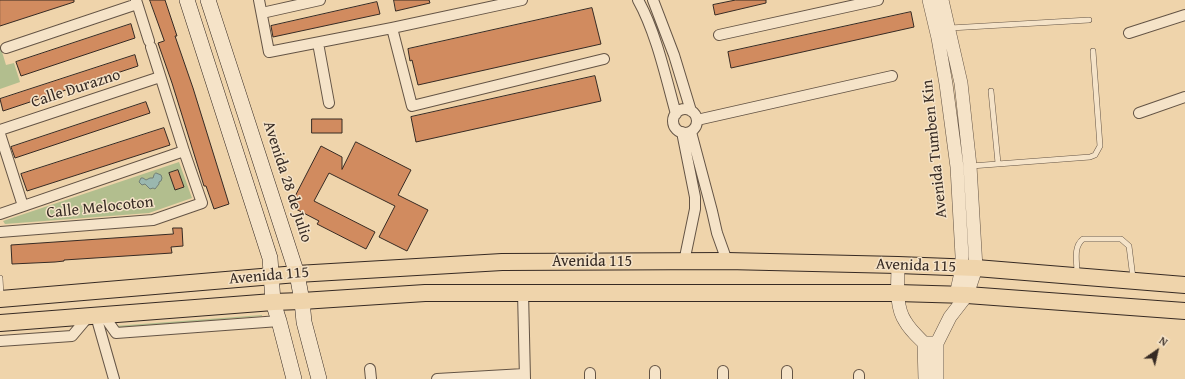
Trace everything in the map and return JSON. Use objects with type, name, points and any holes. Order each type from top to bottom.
[{"type":"main road","points":[[187,0],[261,226],[270,258],[272,302],[279,321],[294,379]]},
{"type":"main road","name":"Avenida 28 de Julio","points":[[208,0],[297,274],[304,322],[319,379]]},
{"type":"main road","name":"Avenida 115","points":[[0,297],[297,274],[502,262],[726,262],[898,265],[969,268],[1185,284]]},
{"type":"main road","name":"Avenida 115","points":[[0,323],[272,302],[426,293],[523,292],[898,293],[962,295],[1185,311]]},
{"type":"street","points":[[259,0],[269,52],[392,28],[522,0]]},
{"type":"street","points":[[262,12],[320,0]]},
{"type":"street","points":[[638,0],[651,29],[664,70],[676,114],[674,125],[676,128],[687,132]]},
{"type":"street","points":[[653,0],[674,55],[691,111],[694,113],[697,120],[696,126],[687,132]]},
{"type":"street","points":[[719,35],[878,0]]},
{"type":"street","name":"Avenida Tumben Kin","points":[[929,0],[938,38],[957,166],[962,256],[969,268]]},
{"type":"street","name":"Avenida Tumben Kin","points":[[942,0],[961,83],[970,166],[969,268],[962,295]]},
{"type":"street","points":[[6,48],[136,2],[184,152]]},
{"type":"street","points":[[1129,33],[1185,15]]},
{"type":"street","points":[[392,28],[412,106],[604,59]]},
{"type":"street","points":[[318,42],[329,103]]},
{"type":"street","points":[[697,120],[892,76]]},
{"type":"street","name":"Calle Durazno","points":[[0,130],[160,77]]},
{"type":"street","points":[[1140,114],[1185,97]]},
{"type":"street","points":[[676,114],[683,110],[691,111]]},
{"type":"street","points":[[684,262],[695,209],[695,197],[687,132]]},
{"type":"street","points":[[687,132],[712,211],[726,262]]},
{"type":"street","points":[[0,134],[23,206]]},
{"type":"street","name":"Calle Melocoton","points":[[0,214],[184,152],[202,203],[153,220],[0,232]]},
{"type":"street","points":[[898,265],[900,312],[905,322],[912,330],[931,343],[937,379]]},
{"type":"street","points":[[438,379],[524,377],[523,292]]},
{"type":"street","points":[[925,379],[931,343],[950,317],[962,295]]},
{"type":"street","points":[[96,316],[116,333],[279,321]]},
{"type":"street","points":[[0,341],[72,336],[96,316]]},
{"type":"street","points":[[96,316],[114,379]]},
{"type":"street","points":[[370,368],[371,379]]},
{"type":"lane","points":[[949,28],[1089,20]]},
{"type":"lane","points":[[970,166],[1090,157],[1094,155],[1100,146],[1093,51]]},
{"type":"lane","points":[[991,91],[998,163]]},
{"type":"lane","points":[[1077,276],[1076,248],[1079,242],[1083,239],[1121,239],[1129,246],[1133,280]]},
{"type":"lane","points":[[0,278],[0,297]]},
{"type":"green space","points":[[0,45],[6,65],[14,63],[20,82],[0,89]]},
{"type":"green space","points":[[179,162],[192,198],[149,213],[5,224],[3,221]]},
{"type":"green space","points":[[262,315],[118,328],[115,326]]},
{"type":"water","points":[[156,173],[161,175],[162,178],[155,189],[150,189],[145,184],[142,185],[139,182],[141,178],[146,180],[153,178]]},
{"type":"building","points":[[0,0],[74,0],[74,2],[0,26]]},
{"type":"building","points":[[150,0],[165,0],[177,36],[175,36],[193,88],[229,204],[214,209],[206,186],[204,186],[158,43],[164,41]]},
{"type":"building","points":[[394,0],[429,0],[430,3],[396,11]]},
{"type":"building","points":[[736,0],[766,0],[766,3],[715,15],[713,5]]},
{"type":"building","points":[[377,2],[380,14],[273,37],[271,26]]},
{"type":"building","points":[[592,8],[601,44],[418,85],[412,60],[410,61],[408,49]]},
{"type":"building","points":[[911,12],[914,27],[731,68],[728,52]]},
{"type":"building","points":[[131,24],[135,38],[21,76],[16,62]]},
{"type":"building","points":[[135,55],[138,66],[3,111],[0,99]]},
{"type":"building","points":[[595,76],[601,101],[416,142],[411,117]]},
{"type":"building","points":[[146,102],[150,113],[15,158],[11,147]]},
{"type":"building","points":[[312,119],[342,119],[342,133],[312,133]]},
{"type":"building","points":[[164,128],[170,145],[27,191],[21,174]]},
{"type":"building","points":[[356,142],[411,170],[398,195],[428,210],[407,251],[379,237],[395,206],[329,173],[314,201],[375,232],[366,249],[317,224],[319,221],[290,206],[321,146],[342,157],[342,169]]},
{"type":"building","points":[[178,170],[184,187],[175,190],[169,173]]},
{"type":"building","points":[[173,228],[182,228],[183,246],[171,247],[172,253],[12,264],[11,245],[173,234]]}]
